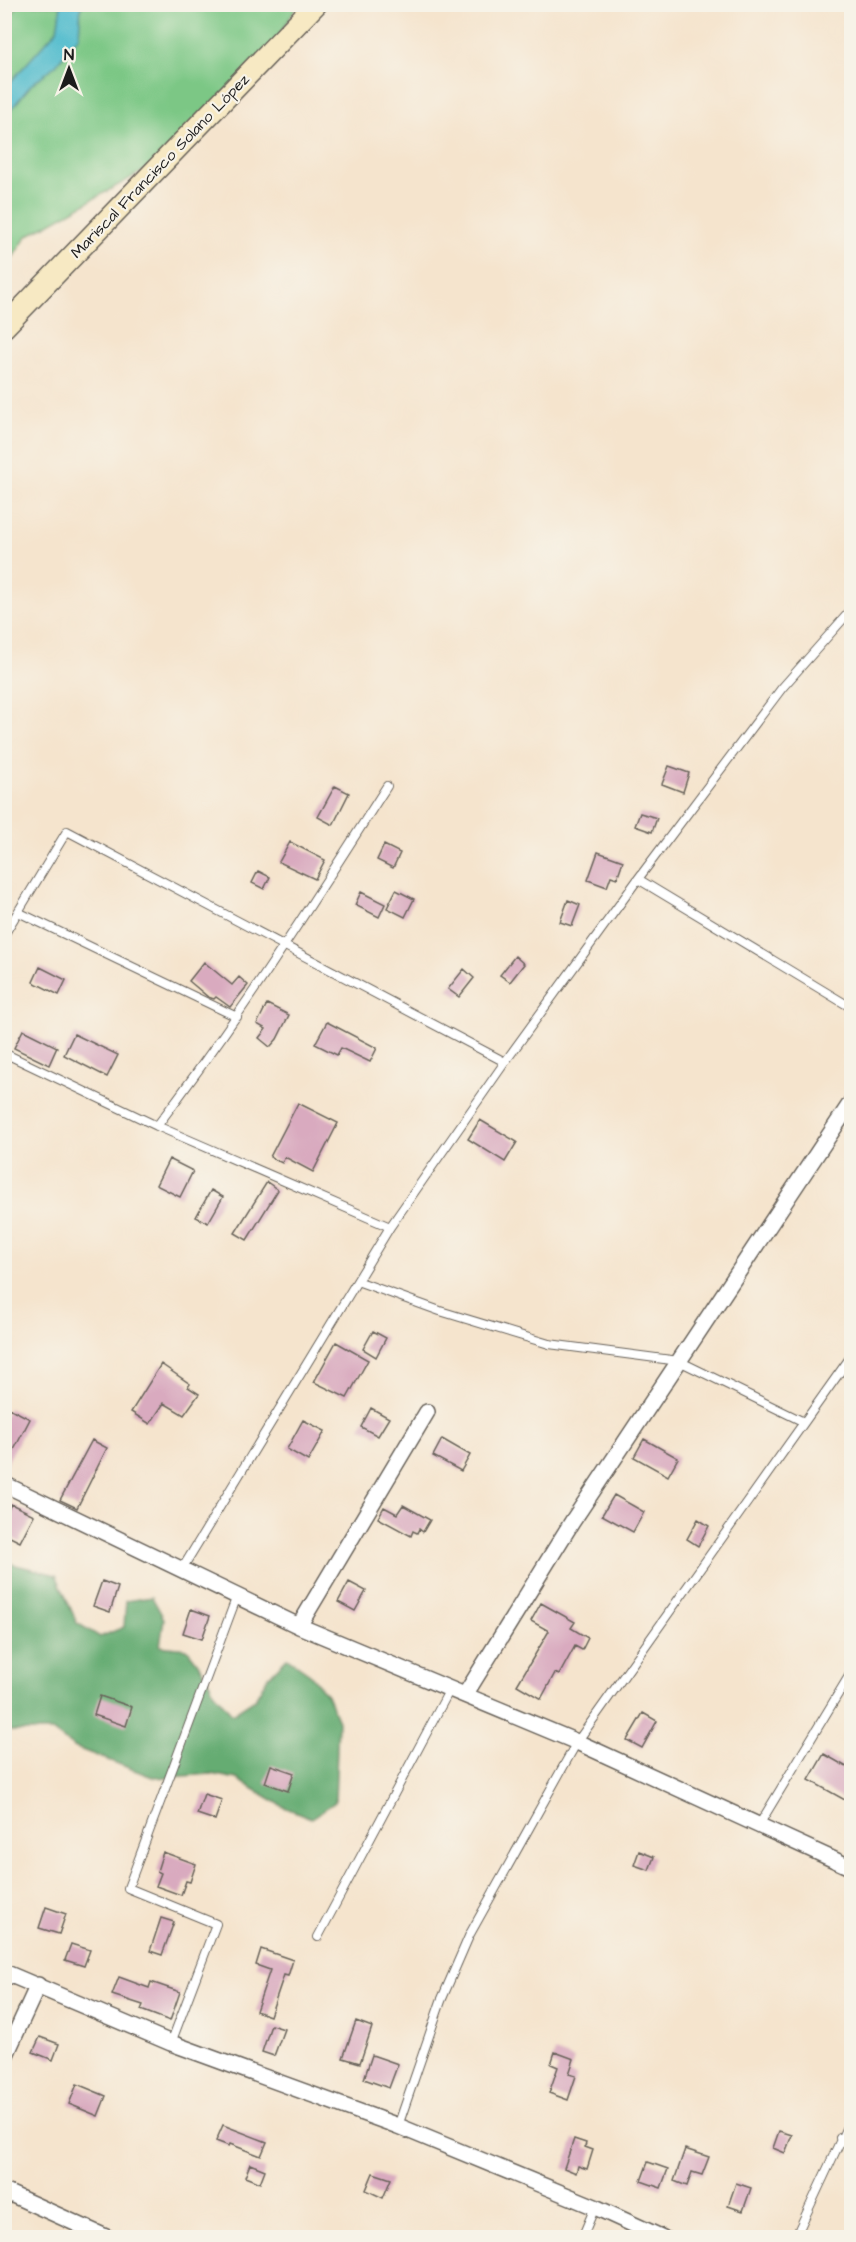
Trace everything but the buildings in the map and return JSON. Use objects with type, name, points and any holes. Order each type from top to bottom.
[{"type":"main road","name":"Mariscal Francisco Solano López","points":[[4,327],[316,4]]},
{"type":"street","points":[[457,1692],[852,1101]]},
{"type":"street","points":[[299,1626],[427,1412]]},
{"type":"street","points":[[4,1484],[299,1626],[577,1743],[852,1868]]},
{"type":"street","points":[[4,1972],[171,2043],[398,2126],[595,2207],[663,2238]]},
{"type":"street","points":[[4,2060],[38,1986]]},
{"type":"street","points":[[4,2191],[108,2238]]},
{"type":"lane","points":[[182,1569],[390,1227],[505,1062],[638,879],[782,688],[852,609]]},
{"type":"lane","points":[[157,1126],[206,1062],[286,945],[387,786]]},
{"type":"lane","points":[[4,935],[66,831],[505,1062]]},
{"type":"lane","points":[[638,879],[852,1008]]},
{"type":"lane","points":[[18,912],[237,1017]]},
{"type":"lane","points":[[4,1053],[157,1126],[390,1227]]},
{"type":"lane","points":[[357,1281],[440,1311],[549,1344],[679,1361],[804,1422]]},
{"type":"lane","points":[[398,2126],[441,2001],[470,1934],[577,1743],[852,1355]]},
{"type":"lane","points":[[171,2043],[216,1924],[128,1888],[237,1596]]},
{"type":"lane","points":[[759,1824],[852,1671]]},
{"type":"lane","points":[[318,1937],[457,1692]]},
{"type":"lane","points":[[795,2238],[852,2116]]},
{"type":"lane","points":[[840,2138],[852,2143]]},
{"type":"lane","points":[[582,2238],[595,2207]]},
{"type":"green space","points":[[19,5],[298,5],[252,79],[156,164],[27,236],[5,269],[5,22]]},
{"type":"green space","points":[[4,1562],[56,1575],[77,1623],[100,1637],[124,1627],[126,1601],[152,1597],[164,1619],[160,1646],[187,1649],[203,1670],[215,1694],[232,1714],[255,1699],[268,1677],[287,1658],[310,1674],[327,1695],[338,1721],[335,1802],[311,1818],[284,1807],[237,1779],[211,1774],[155,1778],[74,1747],[52,1731],[5,1731]]},
{"type":"water","points":[[61,5],[81,5],[79,36],[56,65],[31,85],[5,117],[5,88],[57,30]]}]
